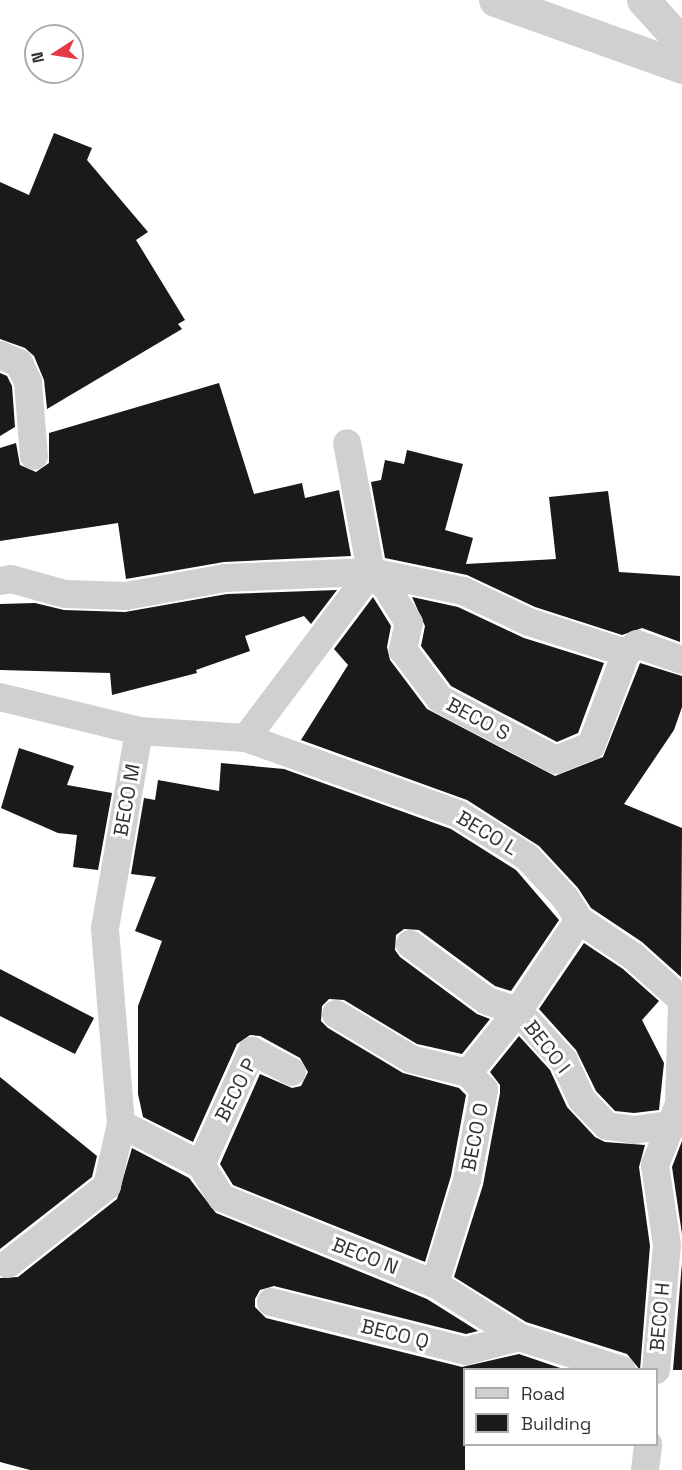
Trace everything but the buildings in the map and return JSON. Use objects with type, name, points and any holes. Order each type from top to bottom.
[{"type":"street","points":[[495,0],[682,67]]},
{"type":"street","points":[[642,0],[682,43]]},
{"type":"lane","points":[[0,355],[20,363],[28,382],[34,456]]},
{"type":"lane","points":[[0,697],[140,731],[246,738],[371,572],[347,443]]},
{"type":"lane","points":[[0,581],[11,579],[65,594],[126,596],[225,578],[371,572],[463,591],[529,622],[626,653],[637,644],[682,660]]},
{"type":"lane","name":"BECO S","points":[[371,572],[387,588],[409,623],[403,650],[441,699],[556,760],[591,746],[626,653]]},
{"type":"lane","name":"BECO M","points":[[8,1264],[107,1186],[121,1124],[105,928],[140,731]]},
{"type":"lane","name":"BECO L","points":[[246,738],[458,814],[527,857],[566,899],[579,920],[633,956],[682,1001]]},
{"type":"lane","name":"BECO O","points":[[435,1284],[466,1180],[484,1090],[468,1072],[518,1011],[579,920]]},
{"type":"lane","name":"BECO I","points":[[410,944],[487,1001],[518,1011],[564,1061],[582,1100],[607,1126],[634,1130],[676,1123]]},
{"type":"lane","name":"BECO H","points":[[656,1368],[667,1245],[655,1165],[676,1123],[679,1104],[682,1001]]},
{"type":"lane","points":[[336,1014],[411,1059],[468,1072]]},
{"type":"lane","name":"BECO P","points":[[201,1165],[252,1051],[292,1072]]},
{"type":"lane","points":[[121,1124],[201,1165]]},
{"type":"lane","name":"BECO N","points":[[201,1165],[222,1198],[435,1284],[519,1337],[616,1368]]},
{"type":"lane","name":"BECO Q","points":[[271,1302],[466,1351],[519,1337]]},
{"type":"lane","points":[[645,1470],[648,1446]]}]
